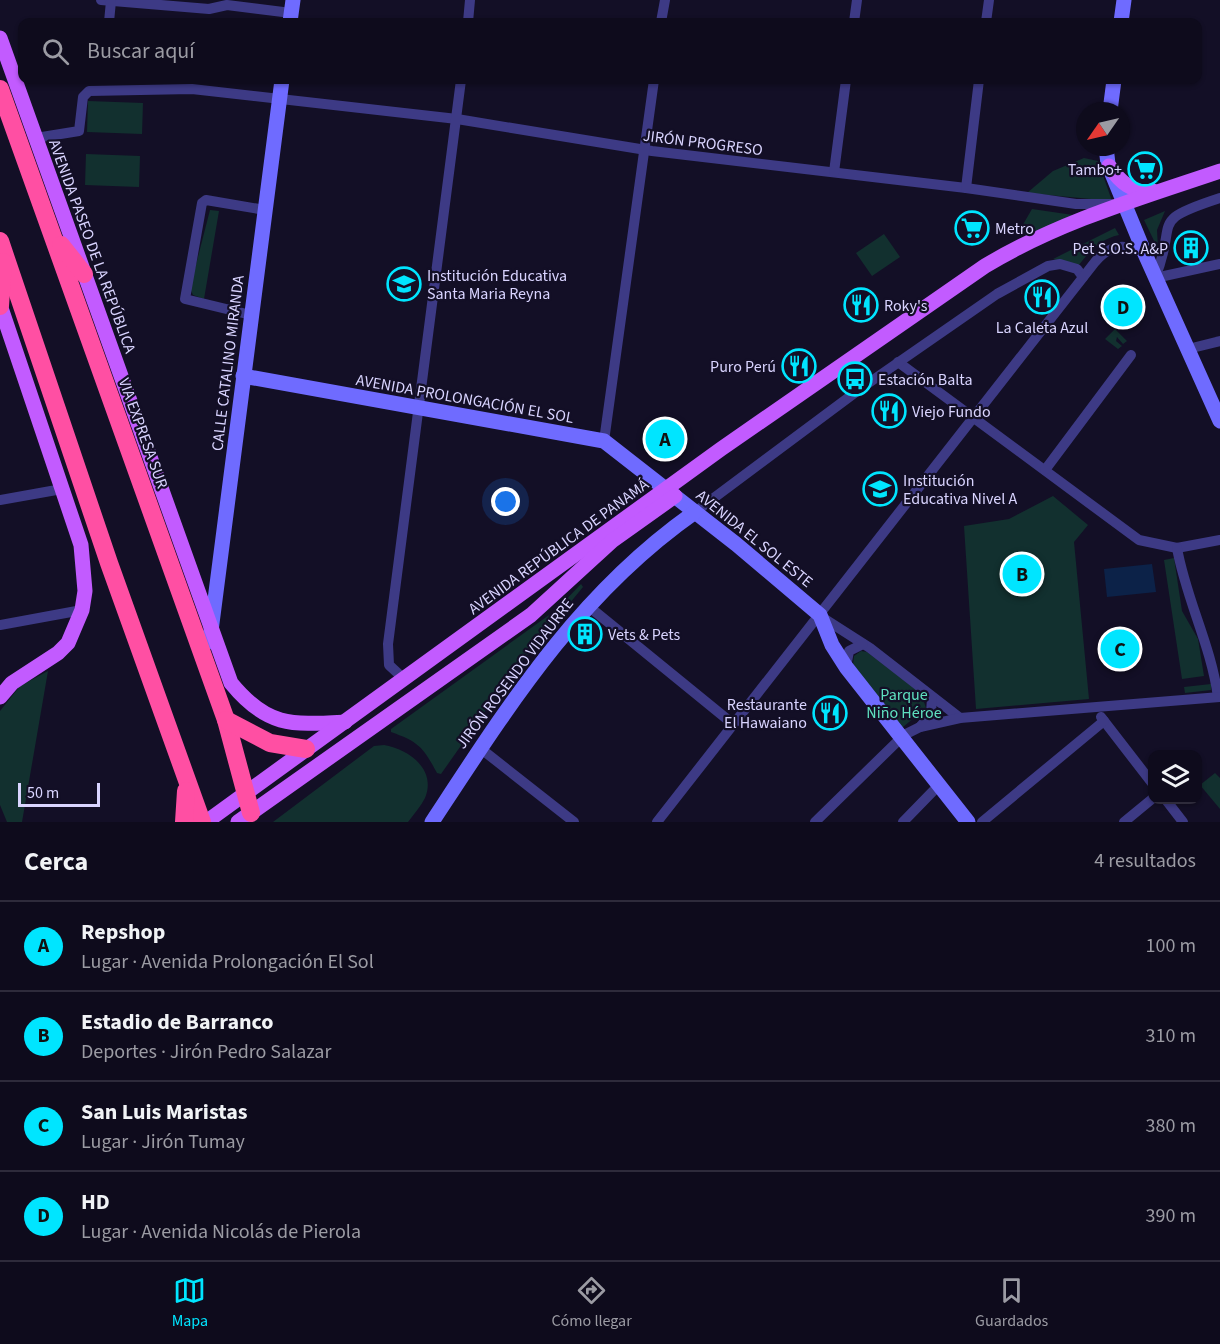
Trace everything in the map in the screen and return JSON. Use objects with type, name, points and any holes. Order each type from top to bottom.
[{"type":"highway","name":"VIA EXPRESA SUR","points":[[0,89],[226,720],[246,793],[245,817]]},
{"type":"highway","points":[[51,232],[84,274]]},
{"type":"highway","points":[[0,306],[2,246]]},
{"type":"highway","points":[[2,246],[109,564],[202,822]]},
{"type":"highway","points":[[226,720],[270,743],[306,749]]},
{"type":"highway","points":[[184,822],[186,780]]},
{"type":"main road","points":[[1122,18],[1124,0]]},
{"type":"main road","name":"AVENIDA PASEO DE LA REPÚBLICA","points":[[0,38],[231,683],[260,713],[277,720],[298,723],[345,722]]},
{"type":"main road","name":"CALLE CATALINO MIRANDA","points":[[200,648],[208,641],[211,631],[282,84]]},
{"type":"main road","points":[[1111,102],[1113,84]]},
{"type":"main road","points":[[1107,156],[1109,166],[1155,278],[1220,421]]},
{"type":"main road","points":[[1109,166],[1121,182],[1137,190],[1149,192],[1170,188],[1220,171]]},
{"type":"main road","name":"AVENIDA REPÚBLICA DE PANAMÁ","points":[[206,822],[985,266],[1010,251],[1124,203],[1170,188]]},
{"type":"main road","points":[[0,306],[81,545],[85,569],[82,610],[68,643],[58,653],[12,683],[0,697]]},
{"type":"main road","name":"AVENIDA PROLONGACIÓN EL SOL","points":[[243,376],[604,441],[670,493]]},
{"type":"main road","name":"AVENIDA REPÚBLICA DE PANAMÁ","points":[[245,817],[531,615],[612,541],[670,493]]},
{"type":"main road","name":"AVENIDA EL SOL ESTE","points":[[670,493],[820,615],[832,645],[846,667],[899,738],[968,822]]},
{"type":"main road","name":"JIRÓN ROSENDO VIDAURRE","points":[[432,822],[480,748],[553,646],[587,605],[626,567],[695,512]]},
{"type":"street","points":[[468,18],[470,0]]},
{"type":"street","points":[[662,18],[664,0]]},
{"type":"street","points":[[855,18],[857,0]]},
{"type":"street","points":[[987,18],[989,0]]},
{"type":"street","points":[[108,18],[106,1],[209,9],[227,5],[291,12]]},
{"type":"street","points":[[404,679],[393,671],[387,659],[461,84]]},
{"type":"street","points":[[604,441],[653,84]]},
{"type":"street","points":[[834,172],[845,84]]},
{"type":"street","points":[[966,188],[979,84]]},
{"type":"street","name":"JIRÓN PROGRESO","points":[[42,137],[79,131],[83,97],[89,91],[192,89],[457,119],[644,150],[966,188],[1076,204],[1124,203]]},
{"type":"street","points":[[1155,278],[1162,262],[1166,231],[1170,220],[1178,213],[1220,198]]},
{"type":"street","points":[[251,315],[185,298],[202,203],[206,200],[265,210]]},
{"type":"street","points":[[657,822],[1083,277],[1110,248],[1130,248],[1145,254]]},
{"type":"street","points":[[1155,278],[1220,264]]},
{"type":"street","points":[[695,512],[898,362],[997,294],[1048,266],[1066,265],[1077,269],[1083,277]]},
{"type":"street","points":[[1188,349],[1220,341]]},
{"type":"street","points":[[1045,470],[1131,355]]},
{"type":"street","points":[[898,362],[974,416],[1138,540],[1177,548],[1220,540]]},
{"type":"street","points":[[0,501],[62,489]]},
{"type":"street","points":[[815,822],[899,738],[920,727],[960,718],[1219,697],[1213,668],[1185,589],[1177,548]]},
{"type":"street","points":[[587,605],[734,724]]},
{"type":"street","points":[[0,625],[82,610]]},
{"type":"street","name":"AVENIDA EL SOL ESTE","points":[[820,615],[960,718]]},
{"type":"street","points":[[846,667],[849,651],[862,644]]},
{"type":"street","points":[[920,727],[931,714],[932,697]]},
{"type":"street","points":[[1094,708],[1148,778]]},
{"type":"street","points":[[982,822],[1104,721]]},
{"type":"street","points":[[480,748],[574,822]]},
{"type":"street","points":[[903,822],[938,786]]},
{"type":"street","points":[[1124,822],[1148,802]]},
{"type":"street","points":[[1169,804],[1183,822]]},
{"type":"green space","points":[[88,101],[143,103],[142,134],[87,132]]},
{"type":"green space","points":[[86,154],[140,156],[139,187],[85,185]]},
{"type":"green space","points":[[1084,158],[1098,161],[1112,201],[1027,193],[1053,171]]},
{"type":"green space","points":[[1032,209],[1073,215],[1026,236],[1021,228]]},
{"type":"green space","points":[[210,210],[219,211],[204,299],[193,295],[190,288]]},
{"type":"green space","points":[[1165,211],[1157,230],[1158,249],[1144,220]]},
{"type":"green space","points":[[1115,228],[1119,235],[1101,243],[1078,266],[1053,259]]},
{"type":"green space","points":[[884,234],[900,257],[872,276],[856,253]]},
{"type":"green space","points":[[1115,329],[1127,341],[1123,344],[1117,337],[1116,341],[1122,346],[1118,349],[1105,339]]},
{"type":"green space","points":[[1053,496],[1088,525],[1074,542],[1089,699],[976,709],[964,526],[1009,519]]},
{"type":"green space","points":[[1174,558],[1182,611],[1198,639],[1204,676],[1182,679],[1164,560]]},
{"type":"green space","points":[[581,584],[583,587],[510,676],[441,774],[437,773],[419,746],[391,732],[391,729],[556,610]]},
{"type":"green space","name":"Parque Niño Héroe","points":[[861,651],[867,652],[921,693],[926,708],[903,727],[898,725],[853,664],[854,656]]},
{"type":"green space","points":[[48,671],[22,822],[7,822],[0,805],[0,711],[20,686]]},
{"type":"green space","points":[[1211,684],[1211,690],[1185,693],[1184,687]]},
{"type":"green space","points":[[384,745],[411,756],[424,770],[427,778],[428,788],[425,798],[408,822],[273,822],[374,746]]},
{"type":"green space","points":[[1215,773],[1220,778],[1220,809],[1202,787],[1202,783]]},
{"type":"water","points":[[1152,564],[1156,592],[1107,597],[1104,569]]},
{"type":"place","name":"Tambo+","points":[[1145,169]]},
{"type":"place","name":"Metro","points":[[972,228]]},
{"type":"place","name":"Pet S.O.S. A&P","points":[[1191,248]]},
{"type":"place","name":"Institución Educativa Santa Maria Reyna","points":[[404,284]]},
{"type":"place","name":"La Caleta Azul","points":[[1042,297]]},
{"type":"place","name":"Roky's","points":[[861,305]]},
{"type":"place","name":"HD","points":[[1123,307]]},
{"type":"place","name":"Puro Perú","points":[[799,366]]},
{"type":"place","name":"Estación Balta","points":[[855,379]]},
{"type":"place","name":"Viejo Fundo","points":[[889,411]]},
{"type":"place","name":"Repshop","points":[[665,439]]},
{"type":"place","name":"Institución Educativa Nivel A","points":[[880,489]]},
{"type":"place","name":"Estadio de Barranco","points":[[1022,574]]},
{"type":"place","name":"Vets & Pets","points":[[585,634]]},
{"type":"place","name":"San Luis Maristas","points":[[1120,649]]},
{"type":"place","name":"Restaurante El Hawaiano","points":[[830,713]]}]
